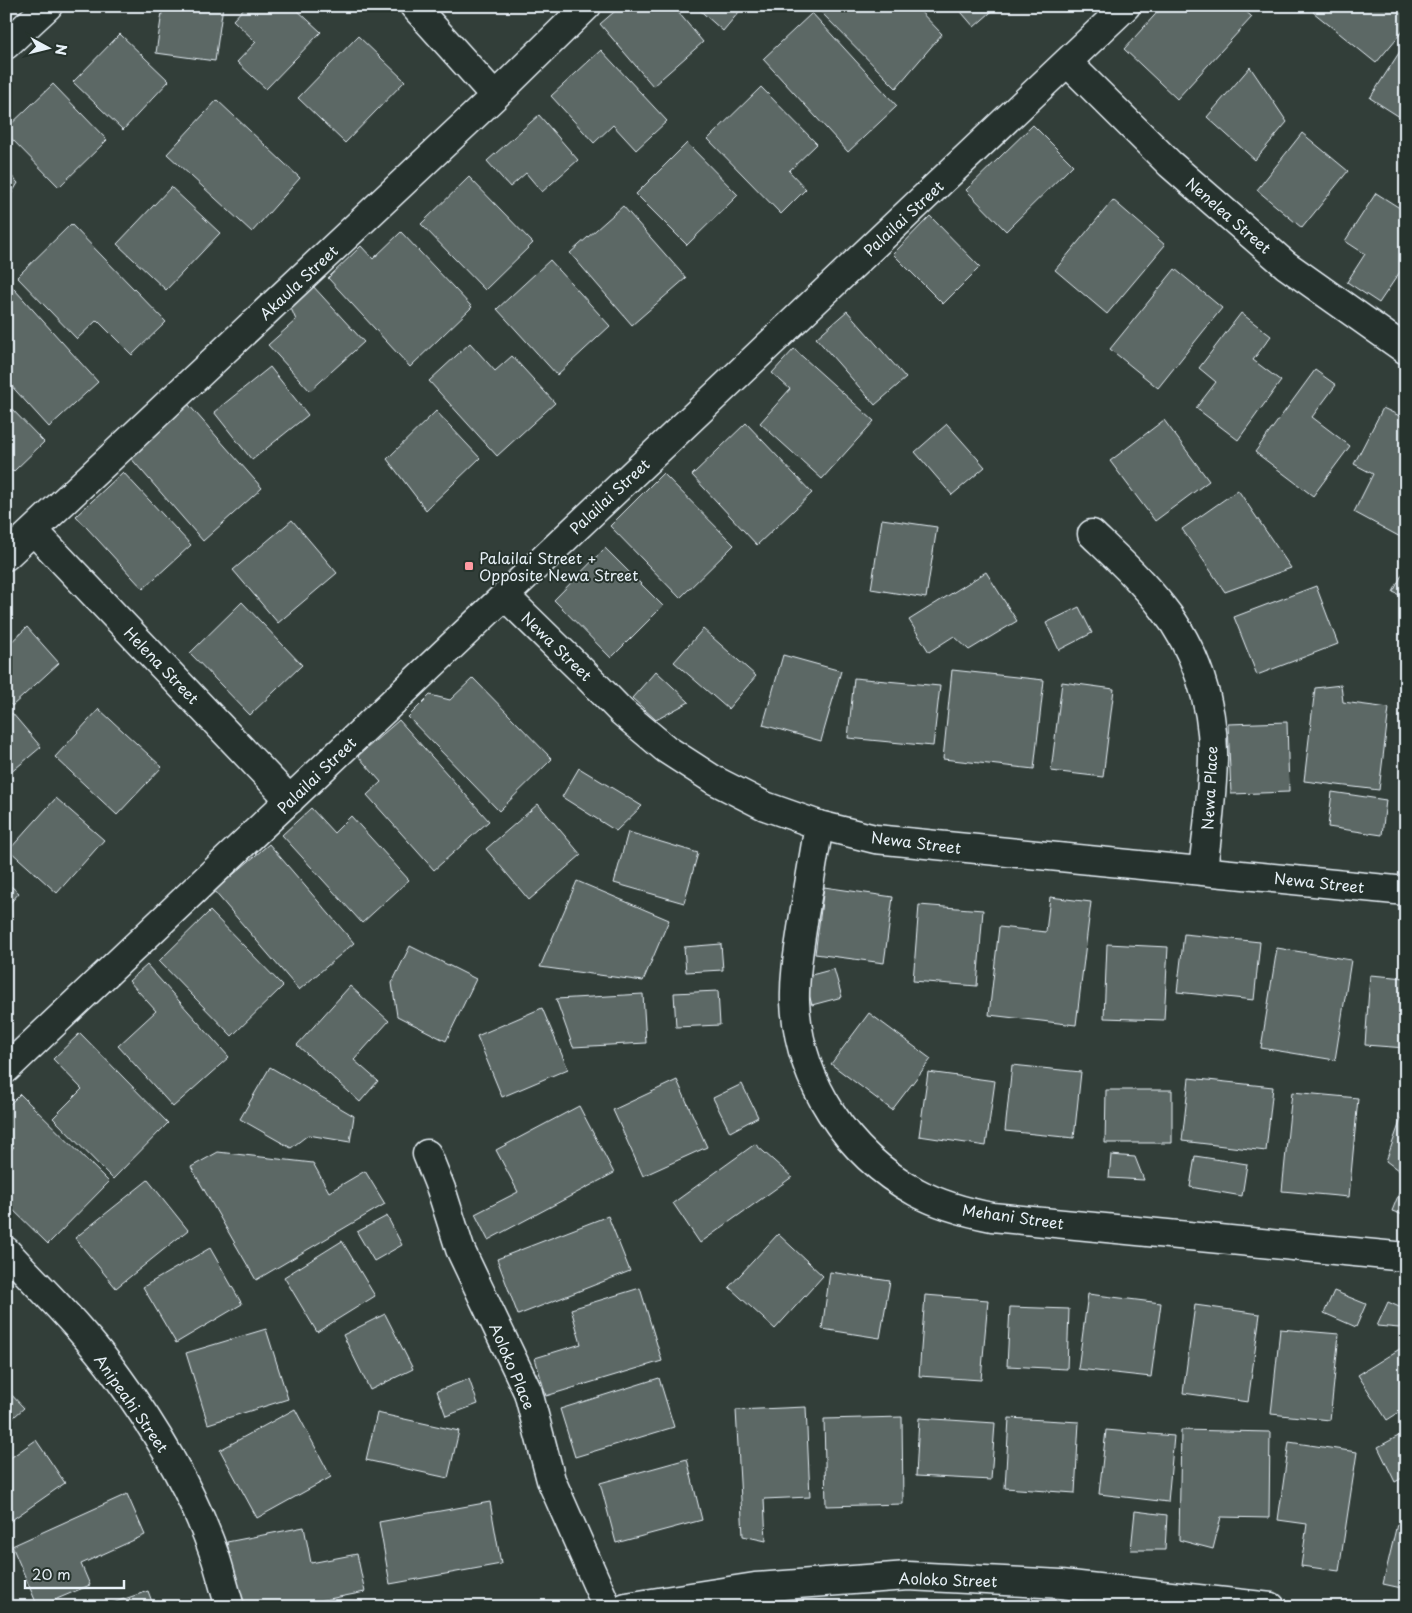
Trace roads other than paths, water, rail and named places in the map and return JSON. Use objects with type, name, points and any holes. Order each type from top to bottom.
[{"type":"street","points":[[6,44],[48,6]]},
{"type":"street","points":[[414,6],[495,96]]},
{"type":"street","name":"Akaula Street","points":[[6,556],[495,96],[587,6]]},
{"type":"street","name":"Palailai Street","points":[[6,1069],[1126,6]]},
{"type":"street","name":"Nenelea Street","points":[[1067,62],[1170,164],[1286,265],[1406,350]]},
{"type":"street","name":"Helena Street","points":[[34,531],[290,800]]},
{"type":"street","name":"Newa Place","points":[[1092,534],[1146,587],[1165,610],[1192,656],[1204,692],[1211,722],[1214,752],[1203,871]]},
{"type":"street","name":"Newa Street","points":[[505,596],[582,670],[622,712],[666,749],[714,780],[765,806],[819,825],[875,838],[1406,891]]},
{"type":"street","name":"Mehani Street","points":[[819,825],[795,977],[798,1029],[813,1080],[838,1125],[855,1146],[895,1180],[941,1204],[966,1212],[992,1217],[1406,1257]]},
{"type":"street","name":"Aoloko Place","points":[[427,1154],[441,1189],[460,1249],[528,1392],[551,1480],[607,1607]]},
{"type":"street","name":"Anipeahi Street","points":[[6,1251],[72,1322],[117,1375],[156,1433],[189,1494],[216,1559],[230,1607]]},
{"type":"street","name":"Aoloko Street","points":[[626,1607],[755,1587],[908,1576],[1061,1584],[1271,1607]]},
{"type":"place","name":"Palailai Street + Opposite Newa Street","points":[[469,566]]}]
